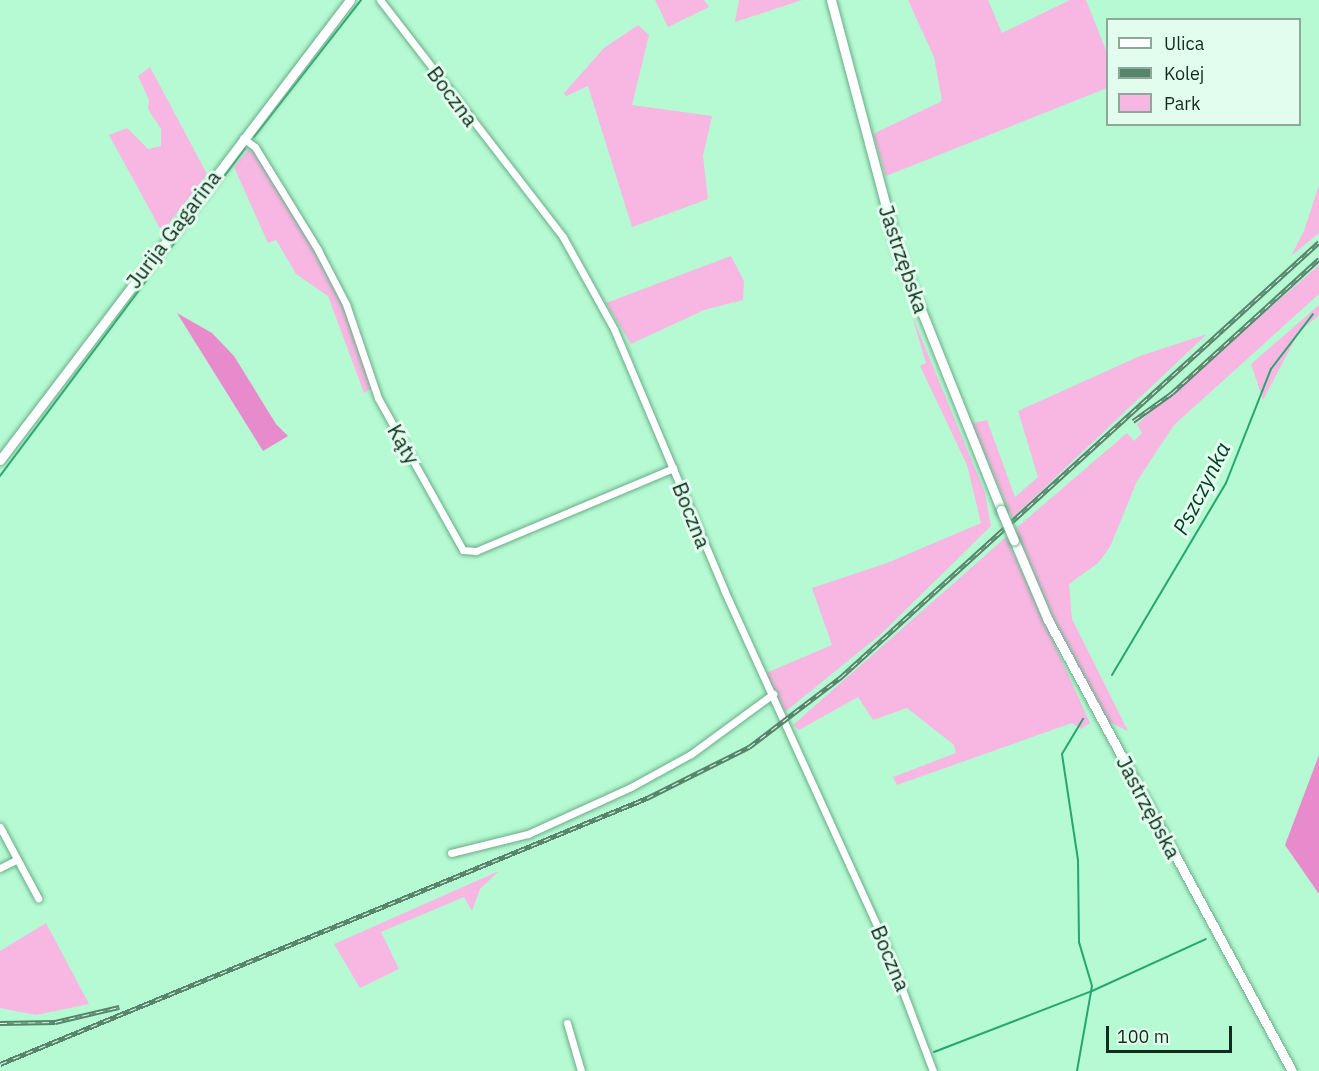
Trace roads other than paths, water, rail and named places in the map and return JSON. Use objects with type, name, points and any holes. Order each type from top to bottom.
[{"type":"street","name":"Jurija Gagarina","points":[[0,460],[350,0]]},
{"type":"street","name":"Boczna","points":[[380,0],[568,246],[636,374],[673,468],[885,944],[933,1071]]},
{"type":"street","name":"Jastrzębska","points":[[831,0],[898,252],[1048,620],[1292,1071]]},
{"type":"street","name":"Kąty","points":[[243,138],[262,156],[322,259],[350,314],[378,398],[463,550],[482,548],[673,468]]},
{"type":"street","points":[[451,853],[528,834],[631,787],[692,754],[773,694]]},
{"type":"street","points":[[0,828],[38,898]]},
{"type":"street","points":[[0,868],[16,860]]},
{"type":"street","points":[[567,1023],[581,1071]]},
{"type":"waterway","points":[[254,137],[361,0]]},
{"type":"waterway","points":[[0,476],[245,148]]},
{"type":"waterway","name":"Pszczynka","points":[[1112,675],[1226,483],[1271,369],[1313,314]]},
{"type":"waterway","name":"Pszczynka","points":[[1077,1071],[1092,986],[1079,942],[1078,860],[1062,754],[1083,719]]},
{"type":"waterway","points":[[934,1052],[1092,991],[1206,939]]},
{"type":"railway","points":[[0,1064],[647,798],[749,747],[841,677],[1319,242]]},
{"type":"railway","points":[[1133,421],[1172,393],[1319,259]]},
{"type":"railway","points":[[0,1023],[55,1022],[119,1007]]}]
